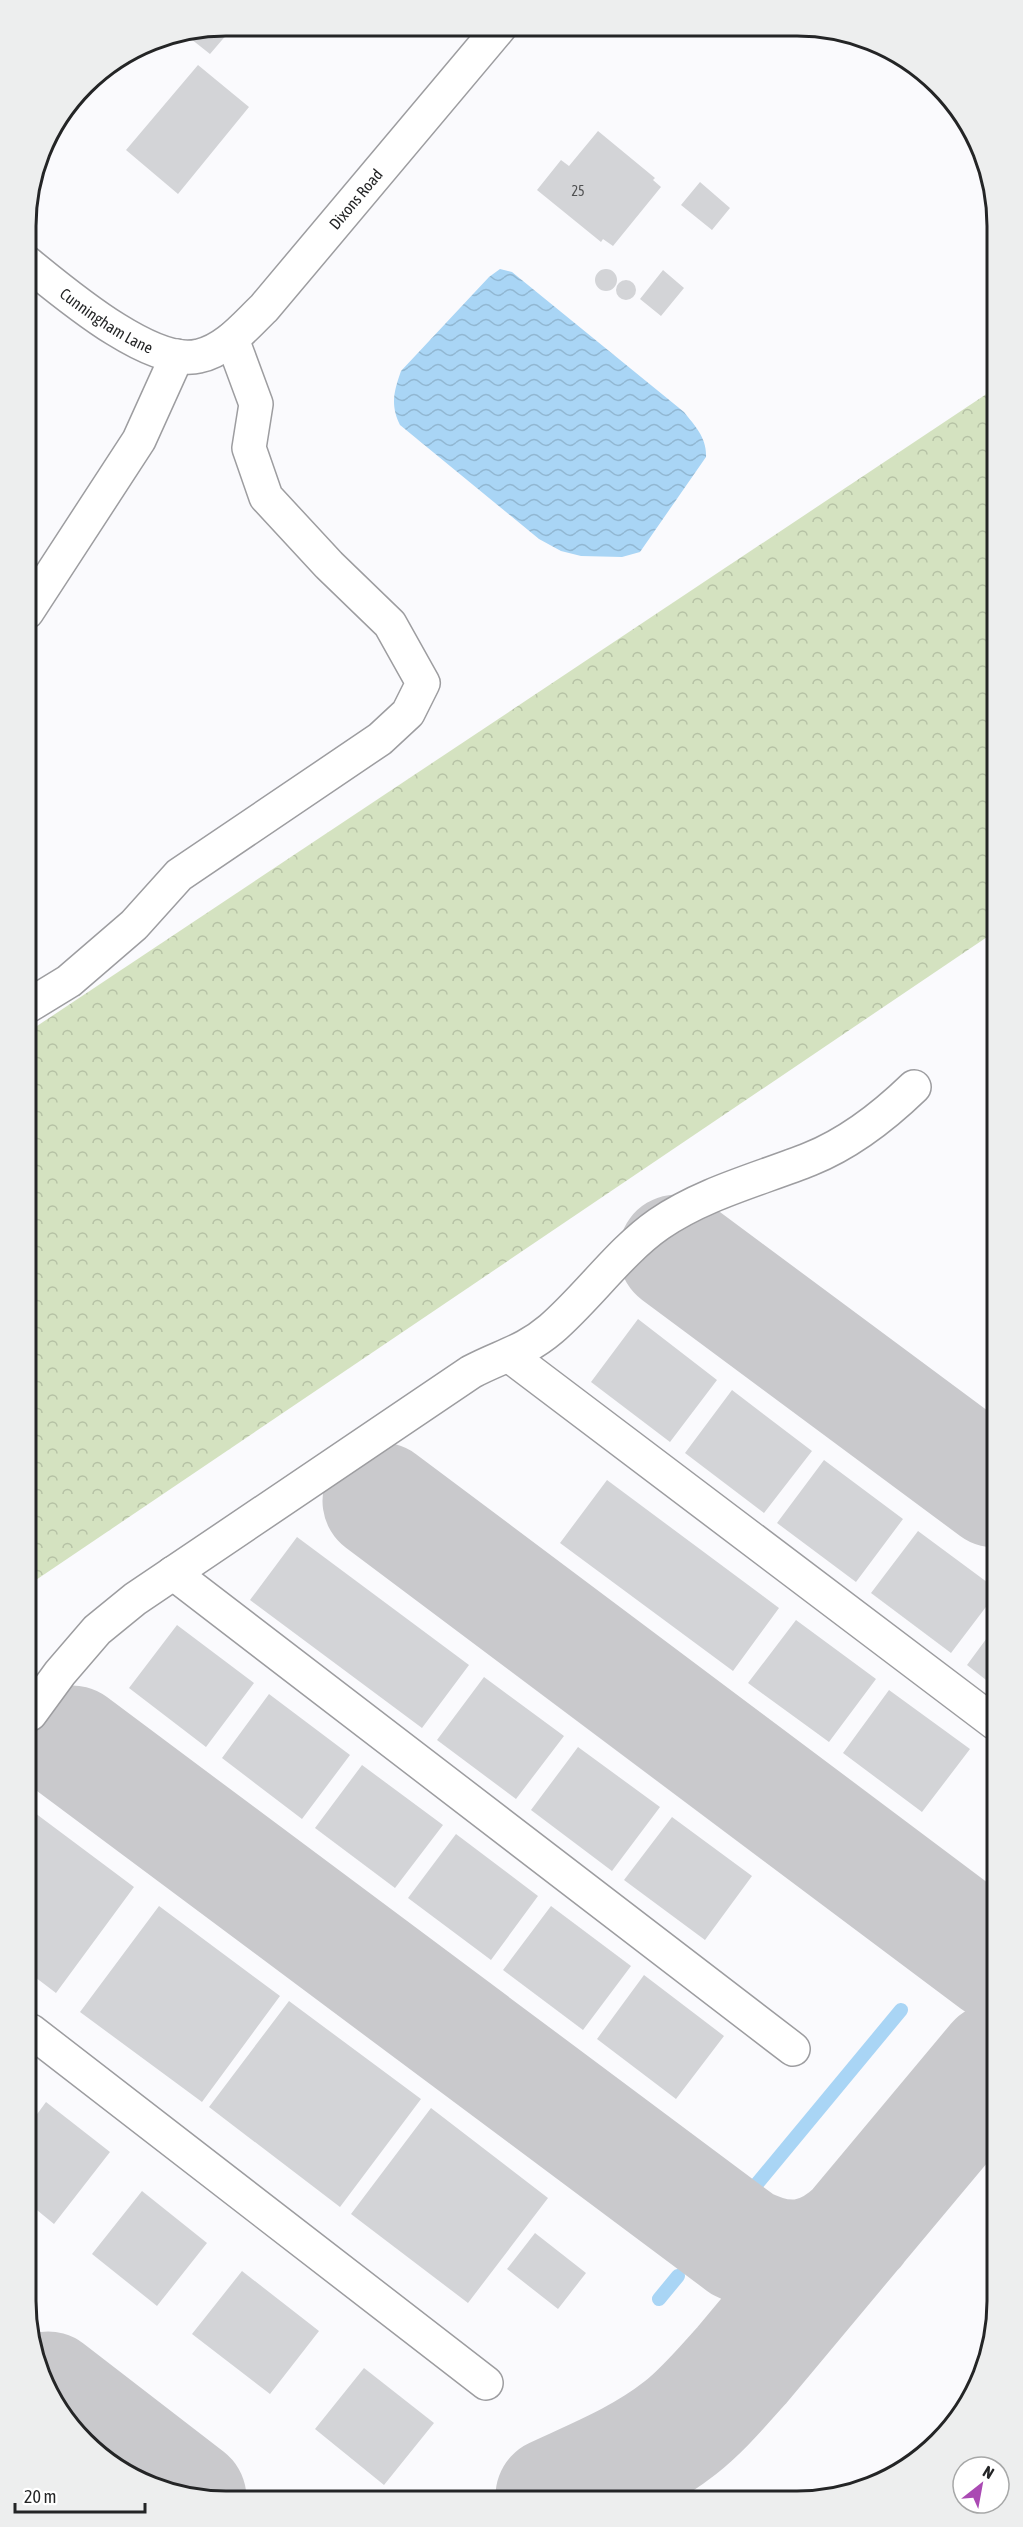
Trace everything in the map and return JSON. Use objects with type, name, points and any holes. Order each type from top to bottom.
[{"type":"street","name":"Dixons Road","points":[[188,356],[232,339],[264,308],[492,36]]},
{"type":"street","name":"Cunningham Lane","points":[[36,270],[93,315],[154,349],[188,356]]},
{"type":"street","points":[[36,1001],[69,981],[134,925],[179,875],[380,739],[408,713],[423,683],[390,624],[329,565],[266,497],[249,448],[256,404],[232,339]]},
{"type":"street","points":[[36,598],[139,440],[188,356]]},
{"type":"street","points":[[36,1706],[60,1673],[97,1630],[173,1573],[471,1372],[529,1346],[550,1329],[659,1224],[692,1206],[759,1177],[812,1158],[844,1141],[885,1115],[914,1087]]},
{"type":"street","points":[[510,1356],[987,1717]]},
{"type":"street","points":[[173,1573],[793,2049]]},
{"type":"street","points":[[36,2035],[486,2383]]},
{"type":"green space","points":[[987,394],[987,937],[36,1580],[36,1027]]},
{"type":"water","points":[[500,269],[512,272],[684,412],[696,427],[705,444],[706,457],[640,552],[622,557],[581,556],[561,551],[539,539],[400,425],[395,411],[394,398],[401,371],[489,277]]},
{"type":"building","points":[[225,36],[210,54],[192,40]]},
{"type":"building","points":[[198,65],[249,107],[178,194],[126,150]]},
{"type":"building","points":[[598,131],[655,178],[653,180],[661,187],[613,246],[603,239],[601,242],[537,190],[561,160],[569,166]]},
{"type":"building","points":[[700,182],[730,208],[712,230],[681,205]]},
{"type":"building","points":[[606,269],[614,272],[617,280],[614,288],[606,291],[598,288],[595,280],[598,272]]},
{"type":"building","points":[[663,270],[684,288],[661,316],[640,299]]},
{"type":"building","points":[[626,280],[633,283],[636,290],[633,297],[626,300],[619,297],[616,290],[619,283]]},
{"type":"building","points":[[638,1319],[717,1380],[670,1442],[591,1382]]},
{"type":"building","points":[[732,1390],[812,1451],[764,1513],[685,1453]]},
{"type":"building","points":[[824,1460],[903,1519],[856,1582],[777,1523]]},
{"type":"building","points":[[607,1480],[779,1608],[733,1671],[560,1543]]},
{"type":"building","points":[[918,1531],[987,1582],[987,1606],[951,1653],[871,1593]]},
{"type":"building","points":[[297,1537],[469,1665],[422,1728],[250,1600]]},
{"type":"building","points":[[796,1620],[876,1679],[829,1742],[748,1683]]},
{"type":"building","points":[[177,1625],[254,1683],[206,1747],[129,1688]]},
{"type":"building","points":[[987,1638],[987,1681],[967,1665]]},
{"type":"building","points":[[484,1677],[564,1736],[516,1799],[437,1740]]},
{"type":"building","points":[[889,1690],[970,1749],[922,1812],[843,1753]]},
{"type":"building","points":[[269,1694],[350,1755],[302,1819],[222,1758]]},
{"type":"building","points":[[578,1747],[660,1807],[612,1871],[531,1810]]},
{"type":"building","points":[[362,1765],[443,1825],[395,1888],[315,1828]]},
{"type":"building","points":[[36,1814],[134,1887],[56,1993],[36,1978]]},
{"type":"building","points":[[672,1817],[752,1876],[705,1940],[624,1880]]},
{"type":"building","points":[[456,1834],[538,1896],[491,1960],[408,1898]]},
{"type":"building","points":[[159,1906],[280,1996],[202,2102],[80,2012]]},
{"type":"building","points":[[551,1906],[631,1966],[583,2030],[503,1970]]},
{"type":"building","points":[[644,1975],[724,2036],[676,2099],[597,2039]]},
{"type":"building","points":[[289,2001],[421,2099],[340,2207],[209,2107]]},
{"type":"building","points":[[46,2102],[110,2152],[54,2224],[36,2209],[36,2116]]},
{"type":"building","points":[[431,2108],[548,2198],[468,2303],[351,2214]]},
{"type":"building","points":[[142,2191],[207,2243],[157,2306],[92,2254]]},
{"type":"building","points":[[535,2233],[586,2273],[558,2309],[507,2269]]},
{"type":"building","points":[[242,2271],[319,2331],[270,2394],[192,2334]]},
{"type":"building","points":[[364,2368],[434,2423],[384,2485],[315,2429]]},
{"type":"waterway","points":[[751,2191],[901,2010]]},
{"type":"waterway","points":[[659,2299],[678,2276]]},
{"type":"taxiway","points":[[677,1253],[987,1483]]},
{"type":"taxiway","points":[[381,1501],[987,1955]]},
{"type":"taxiway","points":[[72,1744],[742,2244],[773,2256],[802,2258],[829,2249],[856,2229]]},
{"type":"taxiway","points":[[565,2491],[619,2466],[665,2439],[704,2406],[742,2365],[987,2072]]},
{"type":"taxiway","points":[[67,2404],[166,2481]]}]
